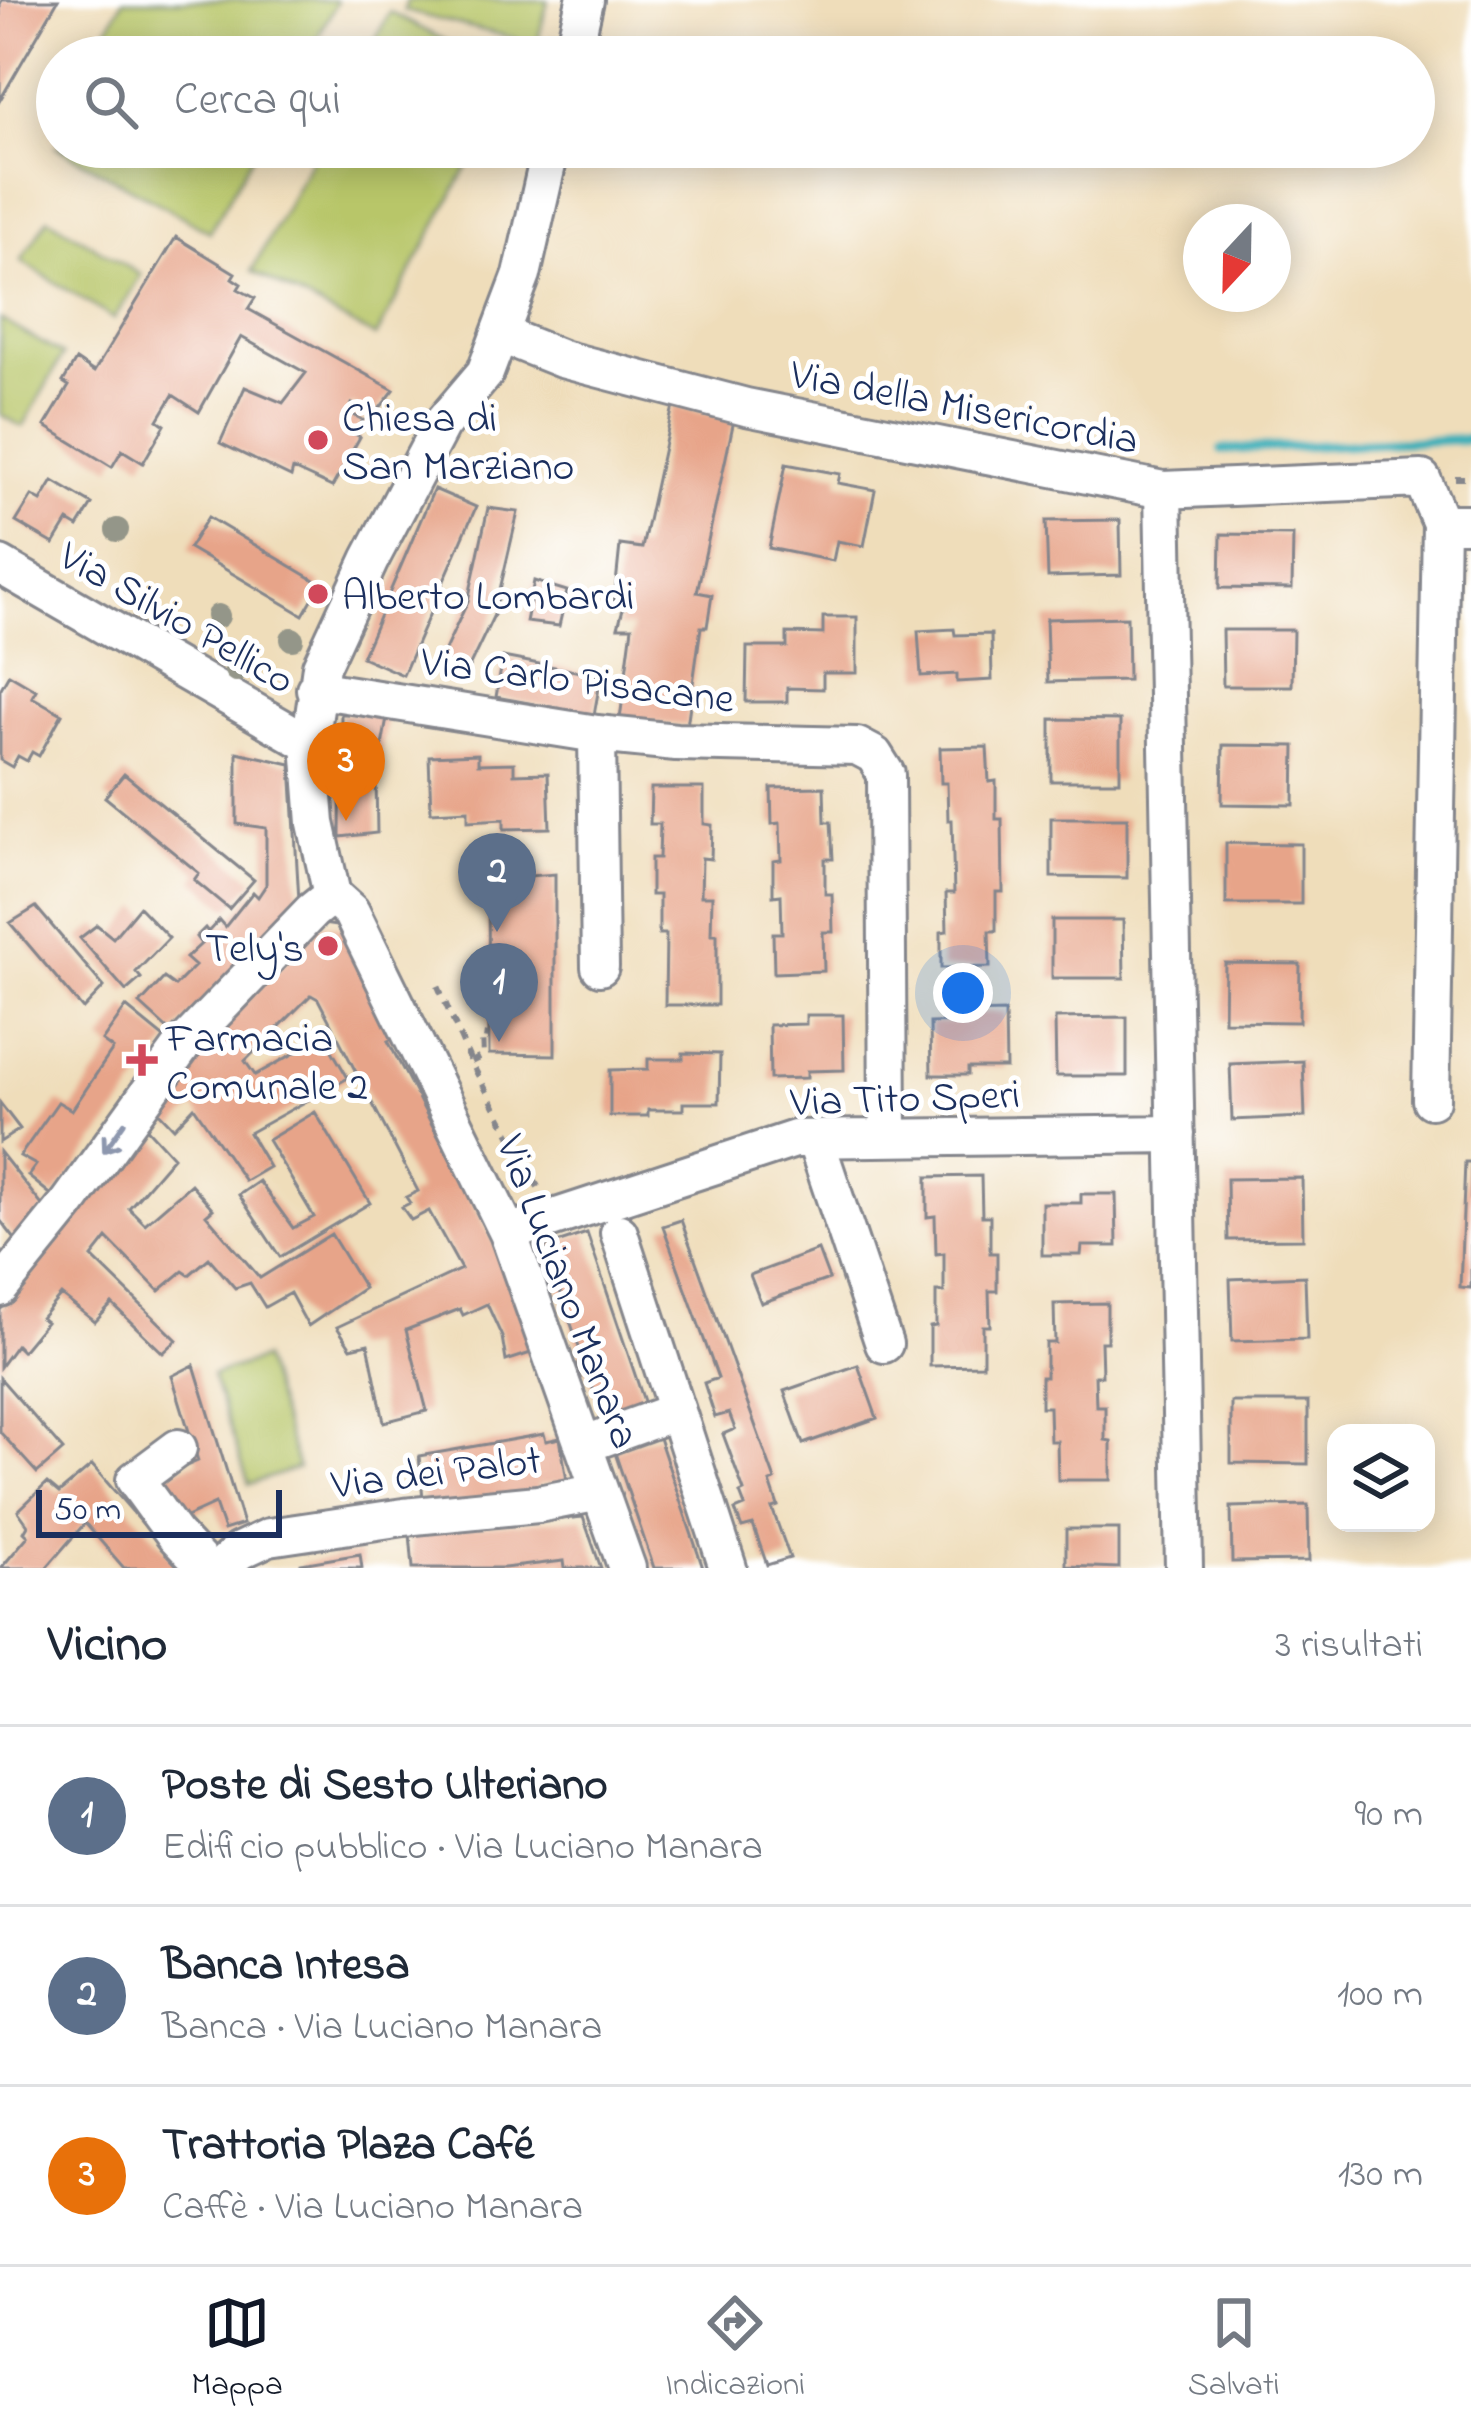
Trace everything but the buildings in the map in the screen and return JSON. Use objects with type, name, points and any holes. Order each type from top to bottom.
[{"type":"street","points":[[577,36],[585,0]]},
{"type":"street","name":"Via Luciano Manara","points":[[546,168],[522,274],[502,335],[485,373],[441,425],[339,623],[315,689],[310,745],[316,823],[332,895],[351,912],[508,1233],[626,1568]]},
{"type":"street","name":"Via della Misericordia","points":[[502,335],[562,359],[746,406],[1163,490],[1422,479],[1456,523]]},
{"type":"street","points":[[1163,490],[1184,1568]]},
{"type":"street","points":[[1431,1100],[1456,523]]},
{"type":"street","name":"Via Silvio Pellico","points":[[4,578],[310,745]]},
{"type":"street","name":"Via Carlo Pisacane","points":[[315,689],[597,734],[676,742],[857,746],[874,755],[886,774],[888,1138]]},
{"type":"street","points":[[597,734],[600,967]]},
{"type":"street","points":[[0,1288],[183,1046],[311,911],[332,895]]},
{"type":"street","name":"Via Tito Speri","points":[[508,1233],[795,1139],[1176,1134]]},
{"type":"street","points":[[815,1139],[884,1344]]},
{"type":"street","points":[[619,1233],[728,1568]]},
{"type":"street","points":[[583,1445],[677,1411]]},
{"type":"street","points":[[178,1448],[135,1480],[206,1568]]},
{"type":"street","name":"Via dei Palot","points":[[220,1568],[238,1551],[269,1537],[600,1492]]},
{"type":"path","points":[[438,986],[471,1062],[554,1217]]},
{"type":"path","points":[[471,1062],[483,1056],[482,1035],[489,1036]]},
{"type":"green space","points":[[123,0],[337,2],[318,36],[103,36]]},
{"type":"green space","points":[[407,0],[548,0],[539,36],[505,36],[404,11]]},
{"type":"green space","points":[[390,12],[436,36],[377,36]]},
{"type":"green space","points":[[95,168],[245,168],[210,232]]},
{"type":"green space","points":[[307,168],[467,168],[376,337],[252,271]]},
{"type":"green space","points":[[48,218],[141,275],[114,319],[21,261]]},
{"type":"green space","points":[[0,319],[63,355],[23,427],[0,414]]},
{"type":"green space","points":[[262,1359],[298,1468],[249,1484],[212,1375]]},
{"type":"waterway","points":[[1222,450],[1471,439]]},
{"type":"place","name":"Chiesa di San Marziano","points":[[318,440]]},
{"type":"place","name":"Alberto Lombardi","points":[[318,594]]},
{"type":"place","name":"Trattoria Plaza Café","points":[[346,821]]},
{"type":"place","name":"Banca Intesa","points":[[497,932]]},
{"type":"place","name":"Tely's","points":[[328,946]]},
{"type":"place","name":"Poste di Sesto Ulteriano","points":[[499,1042]]},
{"type":"place","name":"Farmacia Comunale 2","points":[[142,1060]]}]
